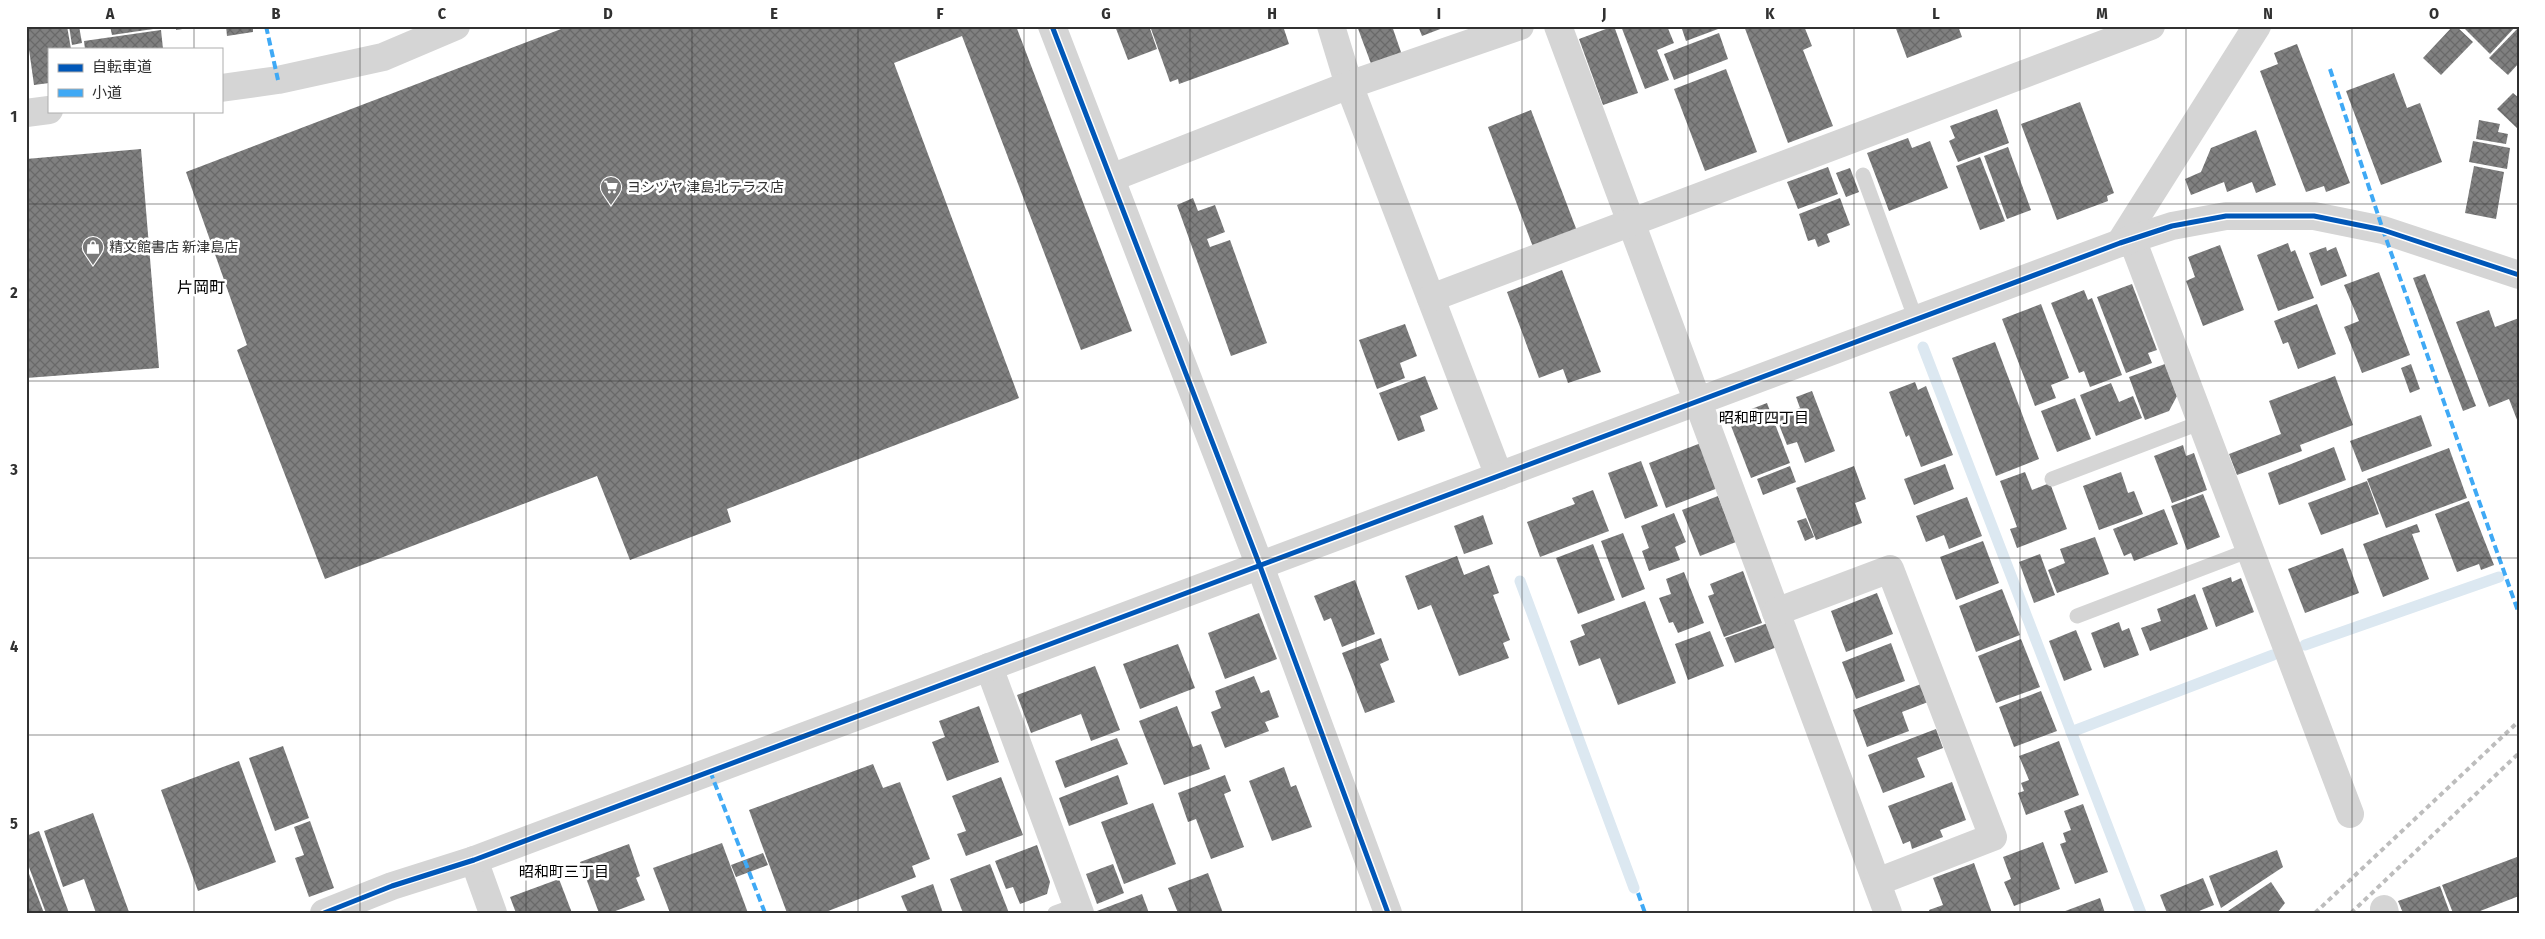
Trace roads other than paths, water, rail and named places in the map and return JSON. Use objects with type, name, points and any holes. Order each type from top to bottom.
[{"type":"street","points":[[222,88],[278,80],[383,58],[456,26]]},
{"type":"street","points":[[1052,26],[1260,566],[1388,913]]},
{"type":"street","points":[[1331,26],[1349,85],[1498,476]]},
{"type":"street","points":[[1111,178],[1349,85],[1520,26]]},
{"type":"street","points":[[1558,26],[1888,913]]},
{"type":"street","points":[[1431,298],[2151,26]]},
{"type":"street","points":[[2126,241],[2257,26]]},
{"type":"street","points":[[26,113],[48,110]]},
{"type":"street","points":[[324,913],[392,886],[474,860],[2126,241],[2172,226],[2226,216],[2314,216],[2383,230],[2519,275]]},
{"type":"street","points":[[2126,241],[2202,422],[2350,814]]},
{"type":"street","points":[[1776,612],[1890,568],[1993,837],[1877,882]]},
{"type":"street","points":[[989,667],[1070,910]]},
{"type":"street","points":[[474,860],[493,913]]},
{"type":"lane","points":[[1863,175],[1916,320]]},
{"type":"lane","points":[[2052,479],[2202,422]]},
{"type":"lane","points":[[2077,616],[2250,550]]},
{"type":"waterway","points":[[1923,347],[2141,913]]},
{"type":"waterway","points":[[2305,645],[2499,577]]},
{"type":"waterway","points":[[1520,581],[1634,888]]},
{"type":"waterway","points":[[2071,732],[2273,655]]},
{"type":"railway","points":[[2315,913],[2519,721]]},
{"type":"railway","points":[[2351,913],[2519,753]]},
{"type":"place","name":"ヨシヅヤ 津島北テラス店","points":[[611,206]]},
{"type":"place","name":"精文館書店 新津島店","points":[[93,266]]},
{"type":"district","name":"片岡町","points":[[201,287]]},
{"type":"district","name":"昭和町四丁目","points":[[1764,418]]},
{"type":"district","name":"昭和町三丁目","points":[[564,872]]}]
